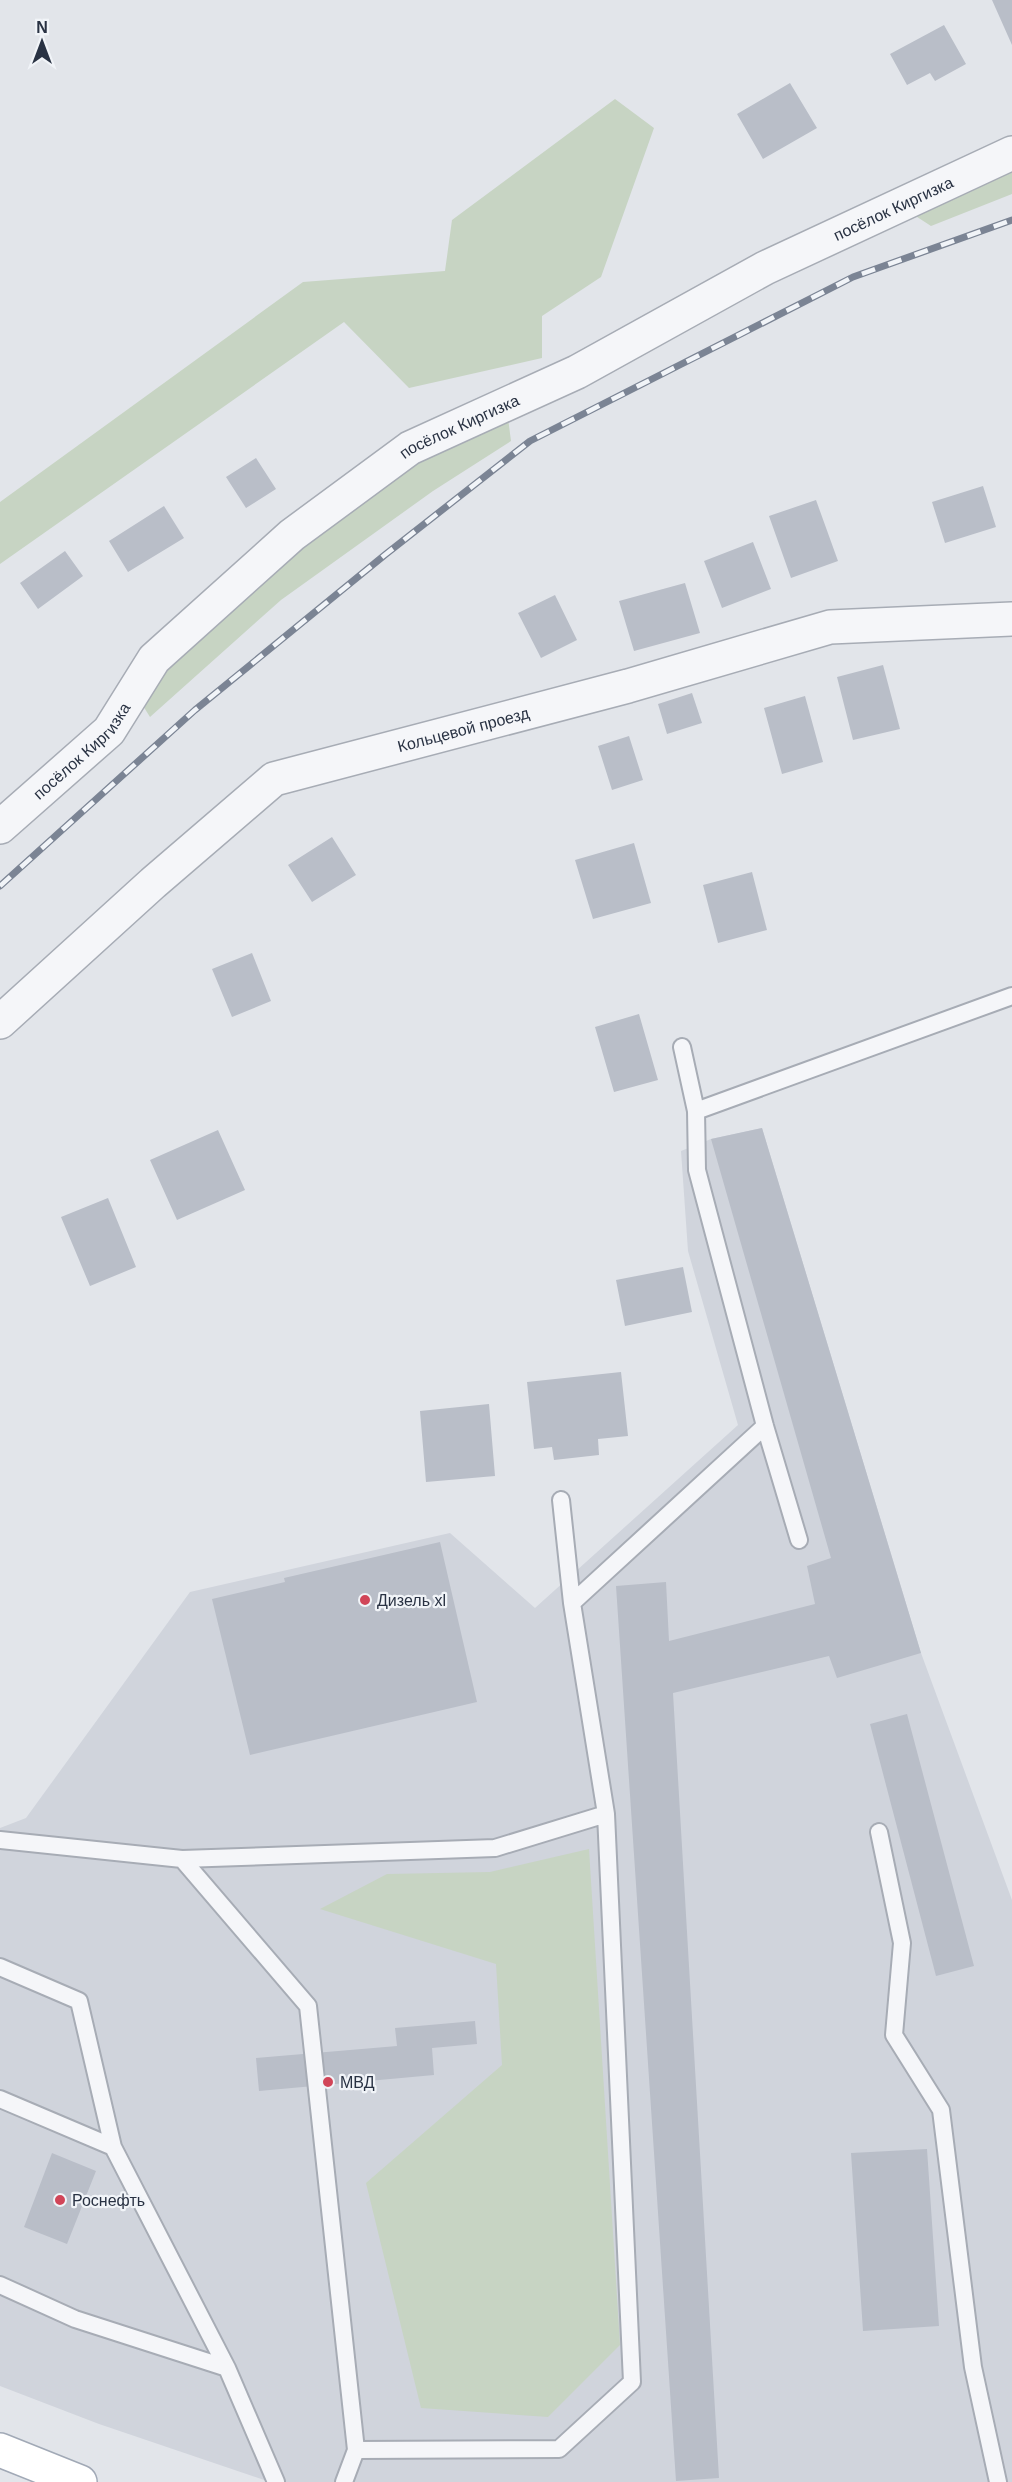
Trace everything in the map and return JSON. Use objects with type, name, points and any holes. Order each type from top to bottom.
[{"type":"main road","points":[[0,2450],[76,2481]]},
{"type":"street","name":"посёлок Киргизка","points":[[0,827],[109,731],[154,659],[292,535],[410,448],[577,372],[765,268],[1012,153]]},
{"type":"street","name":"Кольцевой проезд","points":[[0,1022],[153,883],[274,779],[628,686],[830,627],[1012,619]]},
{"type":"lane","points":[[696,1111],[1012,996]]},
{"type":"lane","points":[[682,1047],[696,1111],[697,1170],[765,1426],[799,1540]]},
{"type":"lane","points":[[572,1604],[765,1426]]},
{"type":"lane","points":[[356,2450],[559,2449],[632,2382],[606,1814],[572,1604],[561,1500]]},
{"type":"lane","points":[[0,1840],[182,1859],[495,1848],[606,1814]]},
{"type":"lane","points":[[879,1832],[902,1943],[894,2035],[941,2110],[973,2367],[998,2482]]},
{"type":"lane","points":[[182,1859],[309,2006],[356,2450],[344,2482]]},
{"type":"lane","points":[[0,1967],[79,2001],[113,2147],[227,2368],[276,2482]]},
{"type":"lane","points":[[0,2099],[113,2147]]},
{"type":"lane","points":[[0,2285],[75,2319],[227,2368]]},
{"type":"shaded area","points":[[762,1128],[921,1653],[1012,1900],[1012,2482],[270,2482],[99,2424],[0,2386],[0,1828],[26,1818],[190,1592],[450,1533],[535,1608],[738,1425],[688,1251],[681,1151],[711,1139]]},
{"type":"green space","points":[[615,99],[654,128],[601,277],[542,316],[542,358],[409,388],[344,322],[0,564],[0,502],[303,282],[445,271],[452,220]]},
{"type":"green space","points":[[1012,166],[1012,194],[931,226],[911,213]]},
{"type":"green space","points":[[508,418],[511,441],[433,491],[281,600],[150,717],[140,701],[160,665],[297,544],[416,456]]},
{"type":"green space","points":[[589,1849],[620,2345],[548,2417],[421,2408],[366,2183],[502,2065],[496,1964],[320,1909],[387,1874],[490,1872]]},
{"type":"building","points":[[992,0],[1012,0],[1012,45]]},
{"type":"building","points":[[944,25],[966,64],[935,81],[930,73],[907,85],[890,54]]},
{"type":"building","points":[[790,83],[817,128],[763,159],[737,114]]},
{"type":"building","points":[[256,458],[276,489],[246,508],[226,477]]},
{"type":"building","points":[[983,486],[996,527],[945,543],[932,502]]},
{"type":"building","points":[[816,500],[838,561],[791,578],[769,516]]},
{"type":"building","points":[[164,506],[184,538],[128,572],[109,541]]},
{"type":"building","points":[[753,542],[771,589],[722,608],[704,561]]},
{"type":"building","points":[[65,551],[83,576],[38,609],[20,583]]},
{"type":"building","points":[[685,583],[700,633],[634,651],[619,601]]},
{"type":"building","points":[[555,595],[577,640],[541,658],[518,613]]},
{"type":"building","points":[[883,665],[900,729],[853,740],[837,677]]},
{"type":"building","points":[[692,693],[702,723],[667,734],[658,704]]},
{"type":"building","points":[[805,696],[823,762],[782,774],[764,708]]},
{"type":"building","points":[[629,736],[643,780],[612,790],[598,746]]},
{"type":"building","points":[[332,837],[356,875],[312,902],[288,865]]},
{"type":"building","points":[[634,843],[651,903],[593,919],[575,860]]},
{"type":"building","points":[[752,872],[767,930],[718,943],[703,885]]},
{"type":"building","points":[[252,953],[271,1001],[232,1017],[212,969]]},
{"type":"building","points":[[639,1014],[658,1080],[614,1092],[595,1027]]},
{"type":"building","points":[[762,1128],[921,1653],[837,1678],[829,1656],[673,1693],[719,2478],[676,2481],[616,1586],[666,1582],[669,1641],[815,1604],[807,1566],[831,1558],[711,1139]]},
{"type":"building","points":[[218,1130],[245,1190],[177,1220],[150,1160]]},
{"type":"building","points":[[108,1198],[136,1267],[90,1286],[61,1217]]},
{"type":"building","points":[[683,1267],[692,1312],[625,1326],[616,1280]]},
{"type":"building","points":[[621,1372],[628,1436],[598,1439],[599,1455],[554,1460],[552,1447],[534,1449],[527,1382]]},
{"type":"building","points":[[489,1404],[495,1476],[426,1482],[420,1411]]},
{"type":"building","points":[[440,1542],[477,1702],[250,1755],[212,1599],[285,1582],[284,1578]]},
{"type":"building","points":[[907,1714],[974,1966],[936,1976],[870,1724]]},
{"type":"building","points":[[475,2021],[477,2044],[432,2048],[434,2075],[259,2091],[256,2058],[397,2046],[395,2028]]},
{"type":"building","points":[[927,2149],[939,2326],[863,2331],[851,2153]]},
{"type":"building","points":[[52,2153],[96,2171],[67,2244],[24,2227]]},
{"type":"railway","points":[[0,886],[195,710],[386,554],[530,441],[853,277],[1012,220]]},
{"type":"place","name":"Дизель xl","points":[[365,1600]]},
{"type":"place","name":"МВД","points":[[328,2082]]},
{"type":"place","name":"Роснефть","points":[[60,2200]]}]
